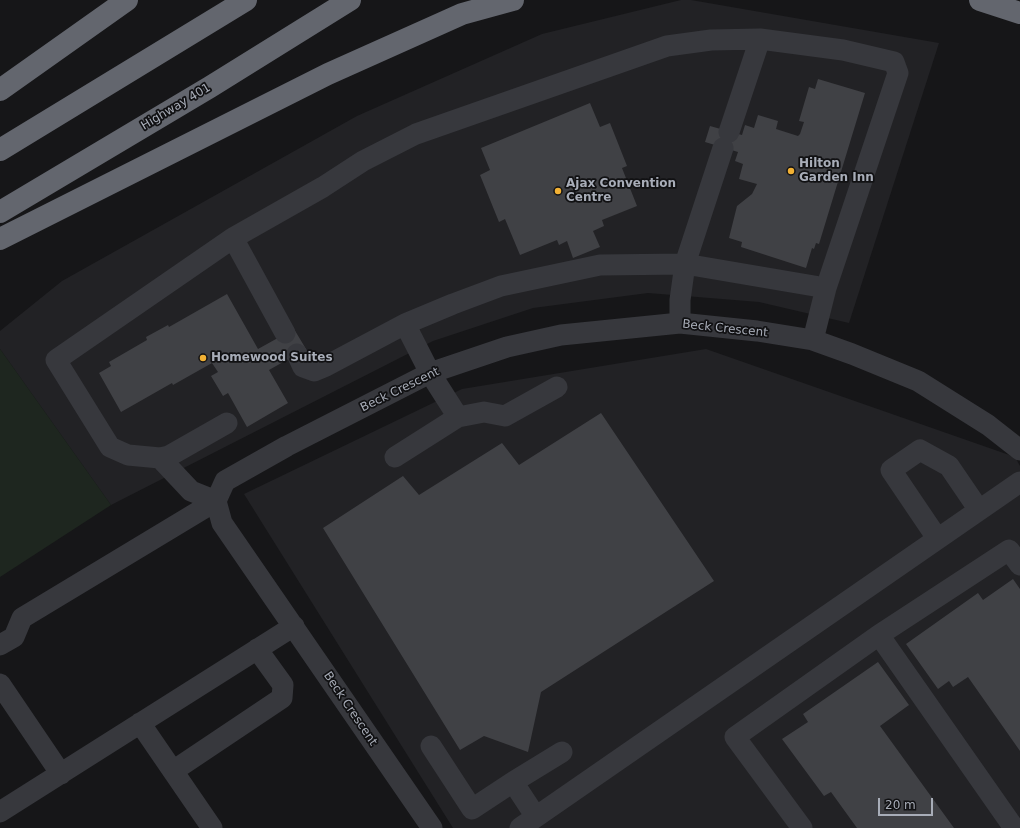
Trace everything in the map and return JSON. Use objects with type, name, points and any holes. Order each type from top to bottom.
[{"type":"highway","points":[[0,90],[127,0]]},
{"type":"highway","points":[[0,150],[246,0]]},
{"type":"highway","name":"Highway 401","points":[[0,212],[210,87],[350,0]]},
{"type":"highway","points":[[0,239],[328,74],[462,14],[513,0]]},
{"type":"highway","points":[[980,0],[1020,13]]},
{"type":"street","points":[[680,323],[680,300],[685,264],[760,39]]},
{"type":"street","points":[[227,423],[172,454],[160,458],[128,456],[110,448],[56,360],[233,238],[364,161],[416,134],[667,46],[711,40],[760,39],[843,50],[894,62],[898,73],[826,288],[813,340]]},
{"type":"street","points":[[233,238],[285,333]]},
{"type":"street","points":[[297,354],[303,367],[314,371],[405,324],[501,286],[600,265],[685,264],[826,288]]},
{"type":"street","name":"Beck Crescent","points":[[432,828],[222,523],[216,501],[225,481],[287,446],[430,374],[508,347],[561,335],[680,323],[757,331],[813,340],[852,354],[918,381],[988,425],[1020,450]]},
{"type":"street","points":[[405,324],[430,374],[458,417]]},
{"type":"street","points":[[395,457],[458,417],[484,412],[505,416],[557,387]]},
{"type":"street","points":[[937,538],[891,470],[920,450],[949,466],[979,510]]},
{"type":"street","points":[[160,458],[191,491],[216,501]]},
{"type":"street","points":[[513,782],[528,822],[1020,482]]},
{"type":"street","points":[[0,645],[14,637],[22,618],[216,501]]},
{"type":"street","points":[[802,828],[735,737],[879,635],[1016,554]]},
{"type":"street","points":[[0,812],[294,626]]},
{"type":"street","points":[[879,635],[1014,828]]},
{"type":"street","points":[[173,771],[282,698],[283,685],[257,649]]},
{"type":"street","points":[[0,684],[61,774]]},
{"type":"street","points":[[140,724],[212,828]]},
{"type":"street","points":[[432,746],[472,809],[562,752]]},
{"type":"shaded area","points":[[681,0],[691,0],[939,43],[849,323],[759,302],[648,293],[533,308],[433,341],[111,505],[0,349],[0,331],[62,281],[357,116],[542,34]]},
{"type":"shaded area","points":[[0,349],[111,505],[0,577]]},
{"type":"shaded area","points":[[706,349],[1015,457],[1020,466],[1020,828],[453,828],[244,494],[462,389]]},
{"type":"building","name":"Hilton Garden Inn","points":[[818,79],[865,93],[819,244],[816,243],[814,249],[812,248],[806,268],[741,247],[742,242],[729,238],[737,206],[752,194],[757,184],[739,179],[743,164],[735,161],[738,152],[705,142],[710,126],[742,135],[745,125],[754,128],[758,115],[778,121],[776,129],[798,136],[804,122],[799,121],[809,87],[815,89]]},
{"type":"building","name":"Ajax Convention Centre","points":[[590,103],[600,127],[610,123],[627,166],[622,168],[637,206],[602,220],[604,226],[593,231],[600,247],[573,258],[567,241],[559,245],[557,240],[520,255],[505,219],[499,222],[480,175],[490,170],[481,148]]},
{"type":"building","name":"Homewood Suites","points":[[227,294],[258,349],[294,329],[306,349],[269,370],[288,403],[247,427],[228,393],[223,396],[211,376],[218,372],[212,363],[173,385],[172,383],[121,412],[99,373],[111,366],[109,362],[147,340],[146,337],[168,325],[169,327]]},
{"type":"building","points":[[601,413],[714,581],[541,692],[528,752],[484,736],[460,750],[323,528],[403,476],[419,495],[502,443],[519,465]]},
{"type":"building","points":[[1013,579],[1020,589],[1020,751],[968,677],[953,687],[949,681],[938,689],[906,644],[978,593],[983,600]]},
{"type":"building","points":[[878,662],[909,705],[880,726],[954,828],[857,828],[831,792],[824,796],[782,739],[808,722],[803,714]]},
{"type":"place","name":"Hilton Garden Inn","points":[[791,171]]},
{"type":"place","name":"Ajax Convention Centre","points":[[558,191]]},
{"type":"place","name":"Homewood Suites","points":[[203,358]]}]
